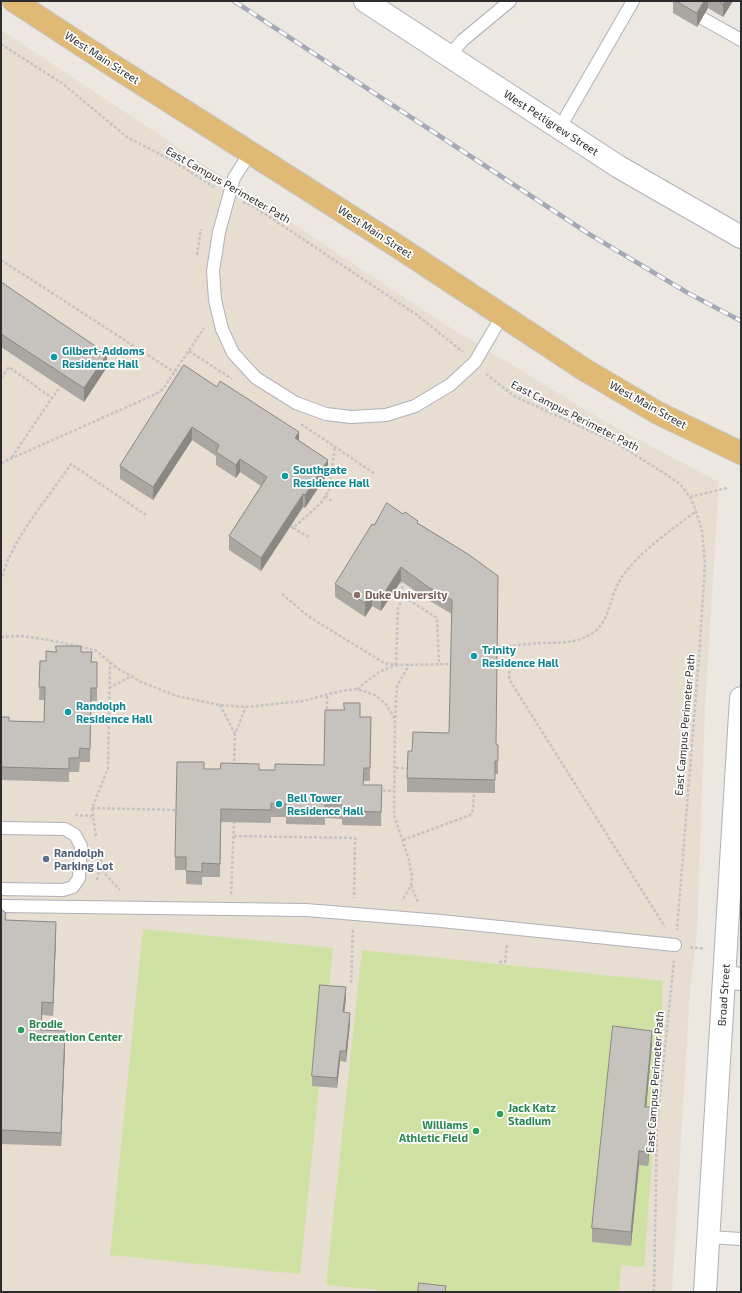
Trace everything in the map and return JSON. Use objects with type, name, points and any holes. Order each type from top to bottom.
[{"type":"main road","name":"West Main Street","points":[[14,1],[585,370],[658,413],[741,453]]},
{"type":"street","name":"West Pettigrew Street","points":[[365,1],[619,167],[741,237]]},
{"type":"street","name":"Broad Street","points":[[705,1292],[708,1237],[733,978],[727,952],[741,698]]},
{"type":"lane","points":[[449,56],[463,40],[510,1]]},
{"type":"lane","points":[[559,129],[633,1]]},
{"type":"lane","points":[[702,18],[741,40]]},
{"type":"lane","points":[[250,153],[234,178],[218,232],[213,271],[215,300],[222,328],[233,353],[256,378],[296,404],[326,414],[351,417],[386,415],[421,403],[450,385],[474,362],[502,316]]},
{"type":"lane","points":[[1,828],[65,829],[75,835],[81,846],[79,878],[73,887],[63,890],[1,889]]},
{"type":"lane","points":[[1,906],[231,908],[353,913],[675,945]]},
{"type":"lane","points":[[708,1237],[741,1239]]},
{"type":"path","name":"East Campus Perimeter Path","points":[[1,44],[63,84],[127,137],[173,161],[229,197],[253,206],[418,315],[474,362],[493,381],[514,396],[618,444],[642,458],[680,484],[690,497],[702,531],[704,565],[699,657],[675,945],[657,1124],[654,1292]]},
{"type":"path","points":[[1,260],[174,372],[163,389],[156,394],[1,463]]},
{"type":"path","points":[[1,378],[9,367],[52,398]]},
{"type":"path","points":[[12,458],[60,387]]},
{"type":"path","points":[[163,389],[168,392]]},
{"type":"path","points":[[309,537],[292,527],[321,503],[329,490],[335,447]]},
{"type":"path","points":[[1,581],[5,566],[17,543],[71,464],[146,515]]},
{"type":"path","points":[[690,497],[727,488]]},
{"type":"path","points":[[325,496],[332,501]]},
{"type":"path","points":[[498,647],[570,642],[593,633],[606,617],[617,585],[629,567],[666,534],[696,512]]},
{"type":"path","points":[[396,665],[398,608],[404,597],[401,581]]},
{"type":"path","points":[[282,594],[308,616],[377,660],[396,665],[458,664]]},
{"type":"path","points":[[404,597],[438,618],[439,664]]},
{"type":"path","points":[[1,637],[22,636],[77,644],[95,650],[130,677],[160,690],[220,706],[246,707],[302,701],[327,696],[342,691],[357,689],[375,695],[385,703],[395,719]]},
{"type":"path","points":[[511,646],[509,679],[675,945],[727,952]]},
{"type":"path","points":[[97,843],[92,808],[107,774],[110,662]]},
{"type":"path","points":[[388,916],[405,896],[411,884],[411,868],[394,815],[396,768],[395,719],[397,686],[409,664]]},
{"type":"path","points":[[488,664],[509,664]]},
{"type":"path","points":[[357,689],[380,672],[396,665]]},
{"type":"path","points":[[109,688],[130,677]]},
{"type":"path","points":[[327,696],[327,716]]},
{"type":"path","points":[[220,706],[235,734]]},
{"type":"path","points":[[234,769],[235,734],[246,707]]},
{"type":"path","points":[[90,724],[108,724]]},
{"type":"path","points":[[396,768],[408,768]]},
{"type":"path","points":[[371,790],[394,791]]},
{"type":"path","points":[[403,840],[470,815],[474,810],[474,793]]},
{"type":"path","points":[[92,808],[176,810]]},
{"type":"path","points":[[231,908],[234,822]]},
{"type":"path","points":[[234,836],[355,838],[351,983]]},
{"type":"path","points":[[98,849],[100,865],[112,882],[129,896],[150,907]]},
{"type":"path","points":[[499,962],[505,962],[508,928]]},
{"type":"shaded area","name":"Duke University","points":[[1,30],[443,323],[607,423],[719,482],[705,707],[697,933],[690,990],[672,1292],[1,1292]]},
{"type":"green space","points":[[143,929],[333,948],[300,1274],[110,1255]]},
{"type":"green space","name":"Williams Athletic Field","points":[[362,950],[663,981],[661,1037],[644,1267],[621,1265],[619,1292],[403,1292],[326,1285]]},
{"type":"building","points":[[676,1],[704,1],[697,13]]},
{"type":"building","name":"Gilbert-Addoms Residence Hall","points":[[1,282],[107,354],[84,388],[1,334]]},
{"type":"building","name":"Southgate Residence Hall","points":[[184,365],[217,387],[220,381],[299,432],[295,438],[328,460],[305,495],[303,494],[261,558],[229,536],[267,477],[240,459],[236,465],[216,452],[219,445],[192,427],[153,487],[120,466]]},
{"type":"building","name":"Trinity Residence Hall","points":[[387,503],[403,514],[405,512],[418,521],[417,523],[468,554],[498,576],[496,744],[498,745],[498,761],[495,761],[495,780],[407,778],[408,751],[412,751],[413,732],[449,733],[452,600],[428,587],[401,567],[381,598],[372,592],[365,603],[335,584],[372,524],[374,525]]},
{"type":"building","name":"Randolph Residence Hall","points":[[56,646],[81,646],[81,652],[92,652],[91,662],[97,662],[97,688],[91,688],[90,749],[80,748],[79,758],[69,758],[69,769],[1,767],[1,717],[9,717],[9,721],[44,722],[45,687],[39,687],[40,661],[46,661],[46,651],[56,652]]},
{"type":"building","name":"Bell Tower Residence Hall","points":[[344,703],[360,703],[360,717],[371,717],[370,768],[364,768],[363,785],[382,785],[381,812],[342,811],[342,805],[325,805],[325,811],[286,810],[286,804],[271,803],[271,810],[221,809],[220,864],[202,863],[202,872],[186,871],[186,857],[175,857],[177,762],[204,762],[204,769],[220,769],[221,763],[259,764],[259,770],[275,770],[275,764],[324,765],[325,710],[344,710]]},
{"type":"building","name":"Brodie Recreation Center","points":[[1,909],[6,913],[5,920],[56,922],[53,1003],[42,1002],[41,1030],[65,1031],[61,1133],[1,1130]]},
{"type":"building","points":[[320,985],[346,987],[343,1012],[350,1013],[346,1051],[340,1051],[337,1078],[312,1076]]},
{"type":"building","points":[[613,1026],[652,1031],[645,1107],[652,1107],[648,1152],[639,1151],[631,1232],[592,1228]]},
{"type":"building","points":[[419,1283],[446,1286],[445,1292],[418,1292]]},
{"type":"railway","points":[[234,1],[589,234],[688,293],[741,321]]},
{"type":"place","name":"Gilbert-Addoms Residence Hall","points":[[54,357]]},
{"type":"place","name":"Southgate Residence Hall","points":[[285,476]]},
{"type":"place","name":"Duke University","points":[[357,595]]},
{"type":"place","name":"Trinity Residence Hall","points":[[474,656]]},
{"type":"place","name":"Randolph Residence Hall","points":[[68,712]]},
{"type":"place","name":"Bell Tower Residence Hall","points":[[279,804]]},
{"type":"place","name":"Randolph Parking Lot","points":[[46,859]]},
{"type":"place","name":"Brodie Recreation Center","points":[[21,1030]]},
{"type":"place","name":"Jack Katz Stadium","points":[[500,1114]]},
{"type":"place","name":"Williams Athletic Field","points":[[476,1131]]}]
